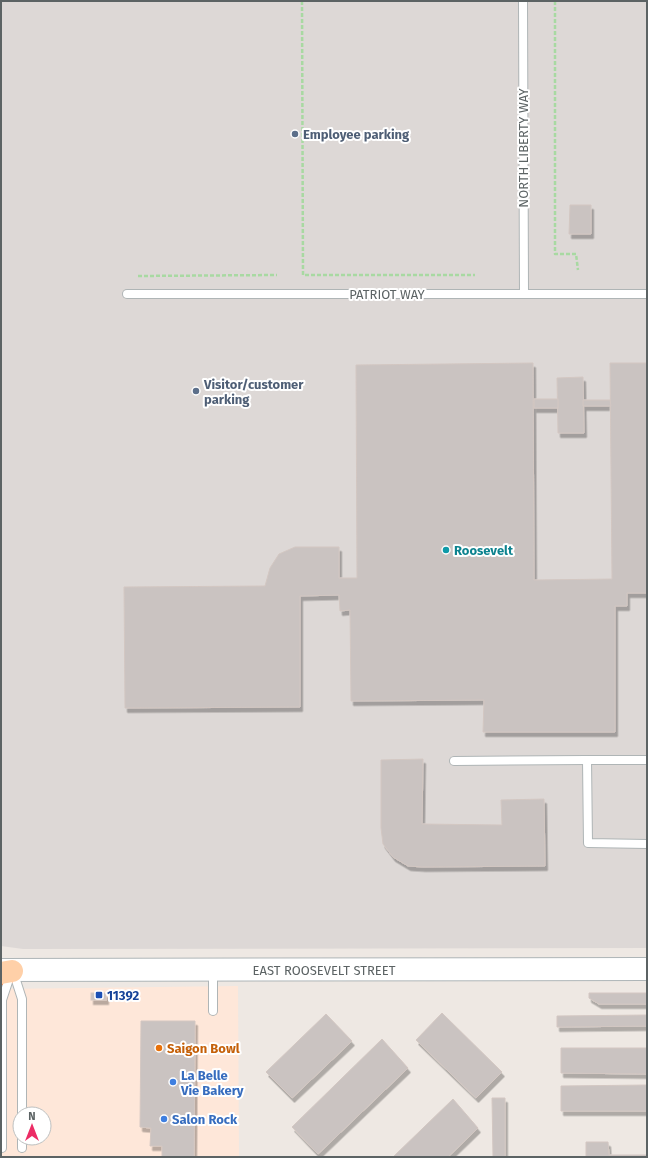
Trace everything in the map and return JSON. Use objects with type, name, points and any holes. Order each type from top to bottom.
[{"type":"street","name":"EAST ROOSEVELT STREET","points":[[5,971],[647,969]]},
{"type":"lane","name":"NORTH LIBERTY WAY","points":[[523,1],[524,294]]},
{"type":"lane","name":"PATRIOT WAY","points":[[127,294],[647,294]]},
{"type":"lane","points":[[587,760],[588,844],[647,844]]},
{"type":"lane","points":[[454,762],[647,760]]},
{"type":"lane","points":[[213,970],[213,1011]]},
{"type":"lane","points":[[5,971],[22,999],[22,1106]]},
{"type":"lane","points":[[2,1148],[2,1000],[5,971]]},
{"type":"path","points":[[302,1],[303,275],[475,275]]},
{"type":"path","points":[[555,1],[555,254],[576,254],[578,270]]},
{"type":"path","points":[[138,276],[277,276]]},
{"type":"shaded area","points":[[1,1],[647,1],[647,948],[23,949],[1,946]]},
{"type":"shaded area","points":[[238,986],[239,1157],[1,1157],[1,989]]},
{"type":"building","points":[[570,205],[591,205],[591,234],[569,234]]},
{"type":"building","name":"Roosevelt","points":[[533,363],[534,580],[612,579],[610,363],[647,363],[647,593],[627,593],[627,606],[615,606],[615,732],[483,732],[484,700],[351,701],[350,610],[340,611],[339,595],[300,596],[300,707],[125,708],[124,587],[265,586],[270,568],[279,554],[295,547],[339,547],[339,578],[357,578],[356,365]]},
{"type":"building","points":[[583,377],[584,433],[558,433],[557,378]]},
{"type":"building","points":[[534,399],[558,399],[558,408],[534,408]]},
{"type":"building","points":[[583,400],[610,400],[611,406],[583,406]]},
{"type":"building","points":[[423,759],[422,824],[502,825],[501,800],[544,799],[545,866],[423,867],[408,866],[393,857],[383,844],[381,828],[381,760]]},
{"type":"building","points":[[91,993],[106,993],[106,1000],[91,1000]]},
{"type":"building","points":[[589,993],[647,993],[647,1004],[599,1004],[589,998]]},
{"type":"building","points":[[442,1013],[502,1072],[476,1098],[416,1040]]},
{"type":"building","points":[[326,1014],[352,1041],[292,1098],[266,1072]]},
{"type":"building","points":[[647,1015],[647,1026],[557,1027],[557,1016]]},
{"type":"building","points":[[141,1021],[195,1021],[194,1157],[162,1157],[162,1146],[150,1146],[151,1128],[140,1127]]},
{"type":"building","points":[[382,1039],[408,1068],[318,1154],[292,1127]]},
{"type":"building","points":[[561,1048],[647,1048],[647,1074],[561,1073]]},
{"type":"building","points":[[647,1085],[647,1111],[561,1111],[561,1086]]},
{"type":"building","points":[[492,1098],[505,1098],[505,1157],[493,1157]]},
{"type":"building","points":[[453,1099],[478,1128],[448,1157],[393,1157]]},
{"type":"building","points":[[586,1142],[608,1142],[609,1155],[647,1155],[647,1157],[586,1157]]},
{"type":"place","name":"Employee parking","points":[[295,134]]},
{"type":"place","name":"Visitor/customer parking","points":[[196,391]]},
{"type":"place","name":"Roosevelt","points":[[446,550]]},
{"type":"place","name":"11392","points":[[99,995]]},
{"type":"place","name":"Saigon Bowl","points":[[159,1048]]},
{"type":"place","name":"La Belle Vie Bakery","points":[[173,1082]]},
{"type":"place","name":"Salon Rock","points":[[164,1119]]}]
